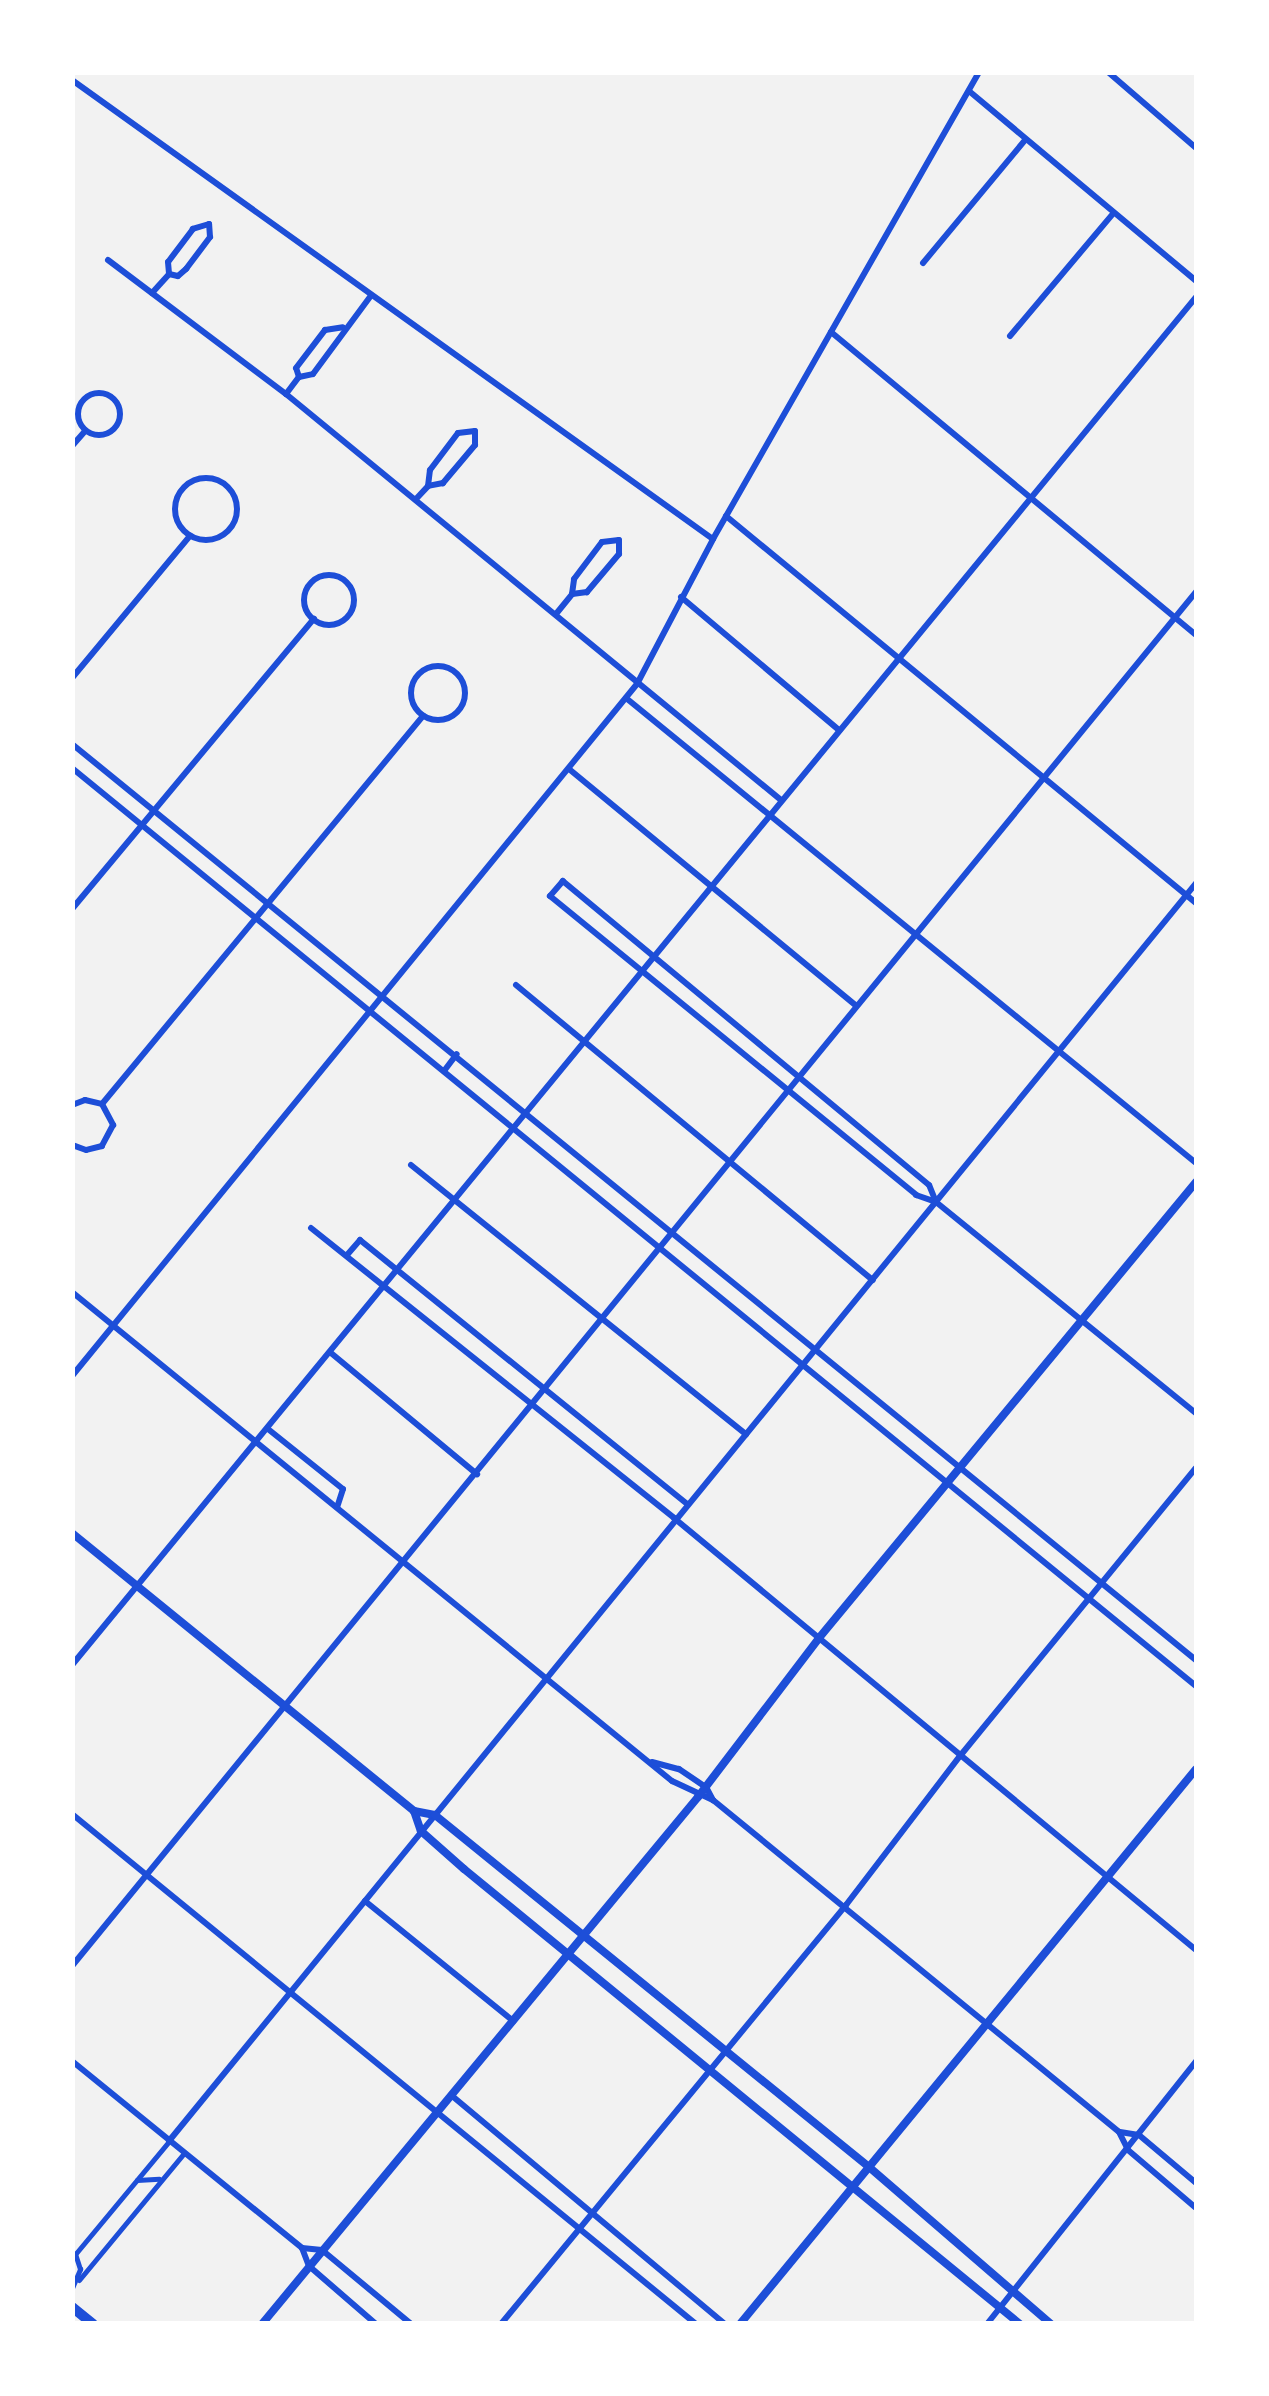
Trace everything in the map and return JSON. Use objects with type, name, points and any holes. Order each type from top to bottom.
[{"type":"main road","points":[[72,2306],[94,2324]]},
{"type":"street","points":[[72,1376],[372,1013],[636,684],[713,539],[979,72]]},
{"type":"street","points":[[1108,72],[1196,148]]},
{"type":"street","points":[[72,80],[713,539]]},
{"type":"street","points":[[969,91],[1196,281]]},
{"type":"street","points":[[923,263],[1025,140]]},
{"type":"street","points":[[1010,336],[1112,214]]},
{"type":"street","points":[[152,293],[169,274],[168,262],[193,229],[200,223],[209,224],[210,237],[186,270],[178,276],[169,274]]},
{"type":"street","points":[[108,260],[286,394],[781,800]]},
{"type":"street","points":[[286,394],[299,378],[312,374],[342,338],[343,327],[370,297]]},
{"type":"street","points":[[72,1665],[1196,297]]},
{"type":"street","points":[[299,378],[296,368],[326,330],[343,327]]},
{"type":"street","points":[[831,332],[1196,635]]},
{"type":"street","points":[[94,393],[112,396],[120,410],[117,426],[103,434],[84,432],[78,416],[81,402],[94,393]]},
{"type":"street","points":[[416,499],[428,486],[430,470],[458,433],[475,431],[475,446],[443,483],[428,486]]},
{"type":"street","points":[[72,446],[84,432]]},
{"type":"street","points":[[200,478],[222,482],[235,496],[233,525],[218,538],[190,536],[176,520],[174,509],[182,488],[200,478]]},
{"type":"street","points":[[726,516],[1196,903]]},
{"type":"street","points":[[72,678],[190,536]]},
{"type":"street","points":[[556,614],[572,594],[574,579],[602,542],[620,540],[620,554],[587,592],[572,594]]},
{"type":"street","points":[[332,574],[346,581],[354,596],[346,619],[330,625],[314,619],[304,598],[310,583],[332,574]]},
{"type":"street","points":[[72,1966],[1196,592]]},
{"type":"street","points":[[681,597],[839,730]]},
{"type":"street","points":[[72,909],[314,619]]},
{"type":"street","points":[[436,666],[452,670],[465,694],[458,711],[441,720],[423,716],[412,703],[415,679],[436,666]]},
{"type":"street","points":[[626,698],[1196,1163]]},
{"type":"street","points":[[102,1104],[423,716]]},
{"type":"street","points":[[72,744],[528,1111],[1196,1660]]},
{"type":"street","points":[[72,768],[1196,1686]]},
{"type":"street","points":[[569,770],[856,1006]]},
{"type":"street","points":[[936,1202],[929,1184],[563,881],[550,896],[916,1195],[936,1202],[1196,1413]]},
{"type":"street","points":[[79,2280],[74,2256],[1196,883]]},
{"type":"street","points":[[516,985],[873,1280]]},
{"type":"street","points":[[444,1071],[457,1054]]},
{"type":"street","points":[[72,1105],[86,1100],[102,1104],[112,1117],[108,1140],[94,1149],[72,1145]]},
{"type":"street","points":[[411,1165],[746,1434]]},
{"type":"street","points":[[262,2324],[698,1797],[819,1638],[1196,1182]]},
{"type":"street","points":[[311,1228],[674,1518],[1196,1950]]},
{"type":"street","points":[[347,1255],[360,1240],[687,1504]]},
{"type":"street","points":[[72,1292],[546,1678],[698,1797],[713,1800]]},
{"type":"street","points":[[331,1353],[476,1474]]},
{"type":"street","points":[[268,1429],[343,1489],[337,1508]]},
{"type":"street","points":[[502,2324],[846,1905],[960,1756],[1196,1468]]},
{"type":"street","points":[[72,1534],[414,1812],[434,1815],[723,2054],[868,2168],[1051,2324]]},
{"type":"street","points":[[652,1762],[678,1769],[706,1787],[713,1800],[846,1905],[1118,2132],[1128,2150],[1196,2208]]},
{"type":"street","points":[[740,2324],[1196,1769]]},
{"type":"street","points":[[414,1812],[421,1832],[1020,2324]]},
{"type":"street","points":[[72,1814],[696,2324]]},
{"type":"street","points":[[366,1901],[513,2021]]},
{"type":"street","points":[[988,2324],[1196,2061]]},
{"type":"street","points":[[72,2062],[302,2248],[309,2266],[376,2324]]},
{"type":"street","points":[[451,2095],[726,2324]]},
{"type":"street","points":[[1118,2132],[1139,2135],[1196,2183]]},
{"type":"street","points":[[72,2288],[184,2154]]},
{"type":"street","points":[[137,2180],[163,2178]]},
{"type":"street","points":[[302,2248],[322,2250],[411,2324]]}]
